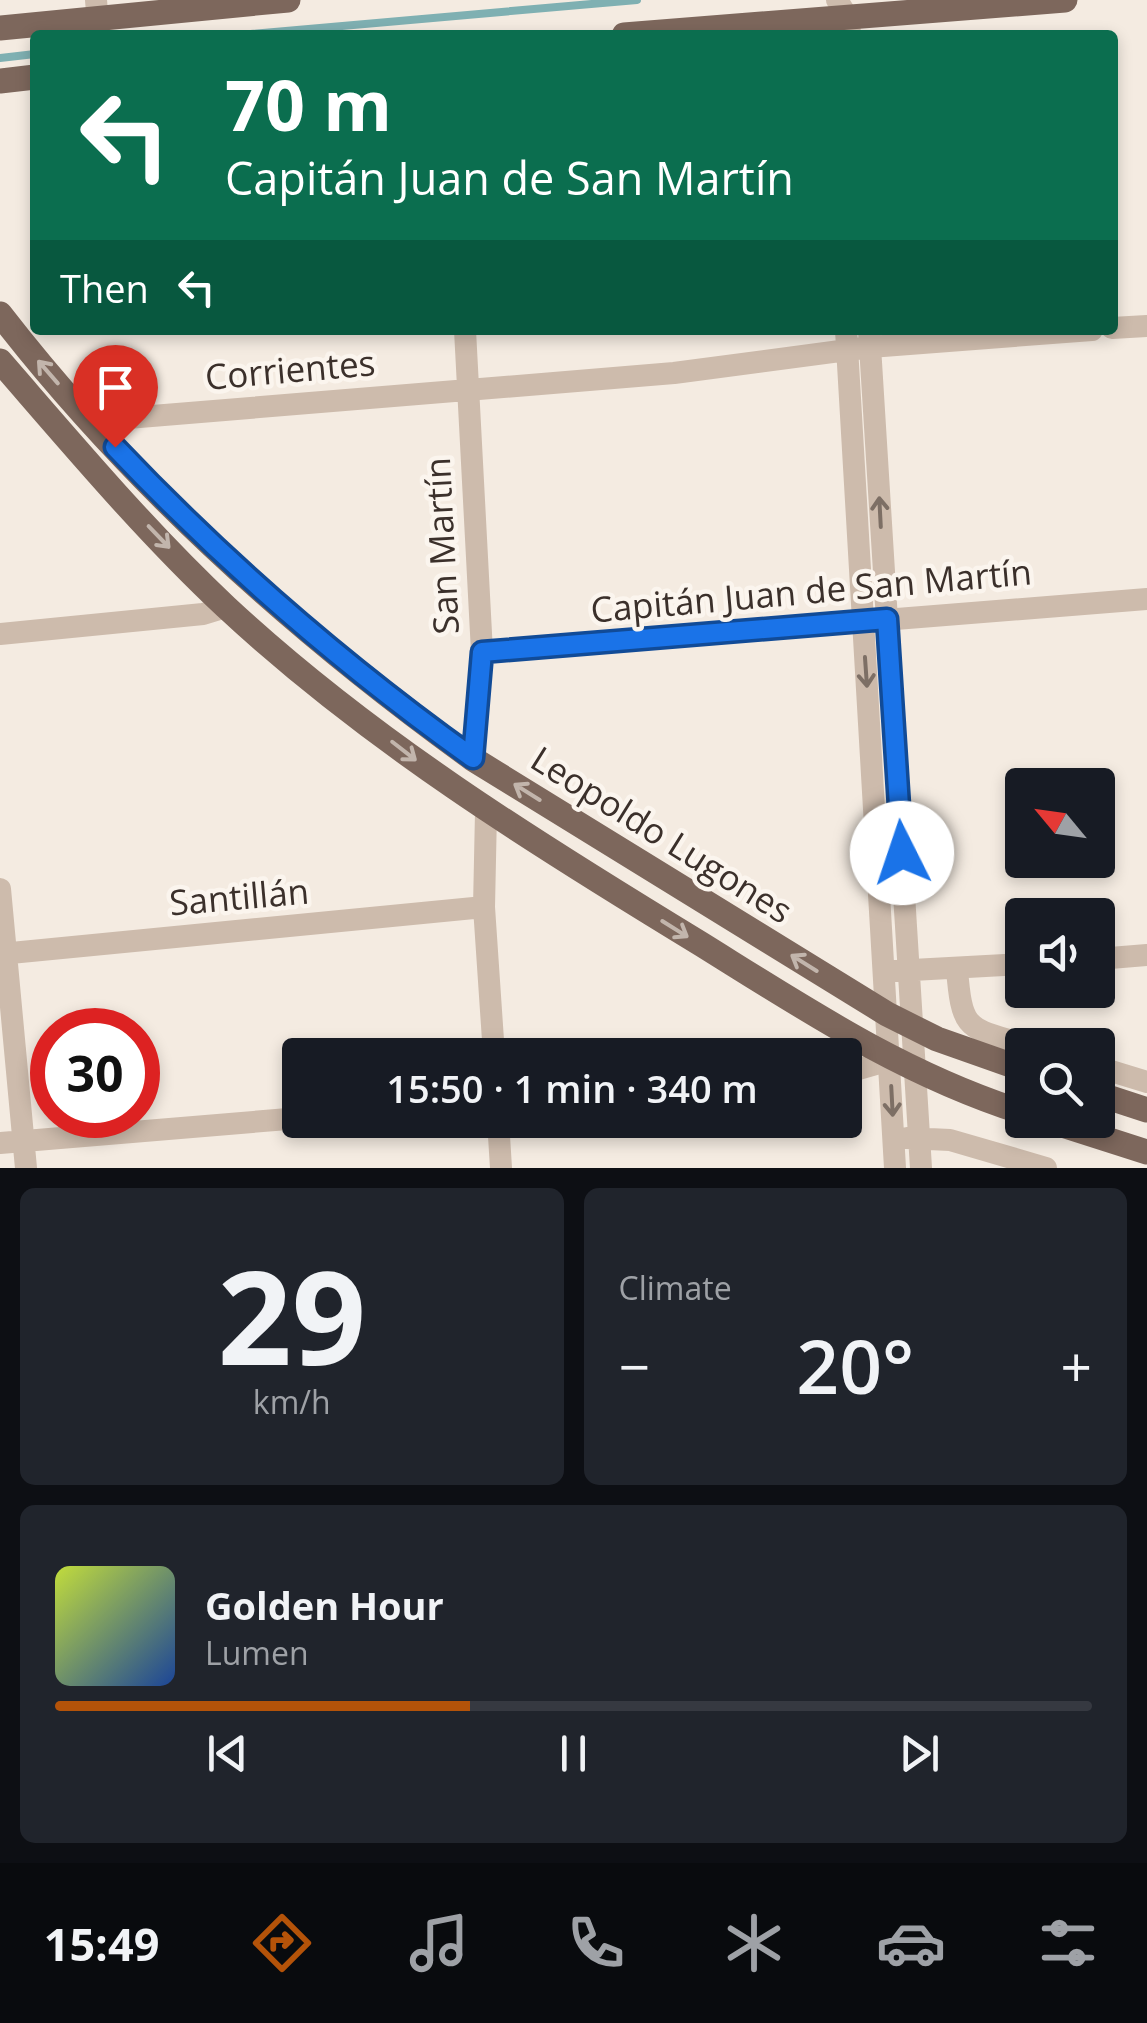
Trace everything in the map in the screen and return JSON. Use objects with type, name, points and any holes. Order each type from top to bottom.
[{"type":"main road","points":[[0,28],[98,22],[288,0]]},
{"type":"main road","points":[[687,30],[1065,0]]},
{"type":"main road","points":[[0,81],[30,78]]},
{"type":"main road","name":"Leopoldo Lugones","points":[[0,314],[91,421],[260,591],[344,662],[473,758],[887,1014],[1005,1062]]},
{"type":"main road","name":"Leopoldo Lugones","points":[[0,361],[88,463],[226,607],[335,698],[486,812],[890,1060],[1005,1106]]},
{"type":"main road","points":[[1115,1100],[1147,1110]]},
{"type":"main road","points":[[1103,1138],[1147,1152]]},
{"type":"street","points":[[1118,328],[1147,326]]},
{"type":"street","name":"San Martín","points":[[465,335],[482,652],[473,758]]},
{"type":"street","name":"Corrientes","points":[[91,421],[674,373],[858,339],[962,335]]},
{"type":"street","points":[[858,339],[897,971],[912,1026],[921,1168]]},
{"type":"street","name":"Capitán Juan de San Martín","points":[[482,652],[1147,599]]},
{"type":"street","points":[[0,634],[203,614],[226,607]]},
{"type":"street","points":[[486,812],[484,907],[493,1038]]},
{"type":"street","points":[[0,889],[26,1168]]},
{"type":"street","name":"Santillán","points":[[4,953],[484,907]]},
{"type":"street","points":[[1115,958],[1147,955]]},
{"type":"street","points":[[897,971],[1005,965]]},
{"type":"street","points":[[957,969],[961,1013],[979,1031],[1005,1039]]},
{"type":"street","points":[[895,1168],[887,1014],[897,971]]},
{"type":"street","points":[[862,1068],[890,1060]]},
{"type":"street","points":[[1115,1072],[1147,1082]]},
{"type":"street","points":[[0,1143],[282,1120]]},
{"type":"street","points":[[499,1138],[501,1168]]},
{"type":"street","points":[[894,1140],[950,1140],[1046,1168]]},
{"type":"waterway","points":[[296,30],[637,0]]},
{"type":"waterway","points":[[0,58],[30,55]]},
{"type":"route","points":[[115,447],[260,591],[344,662],[473,758],[482,652],[887,619],[902,853]]}]
